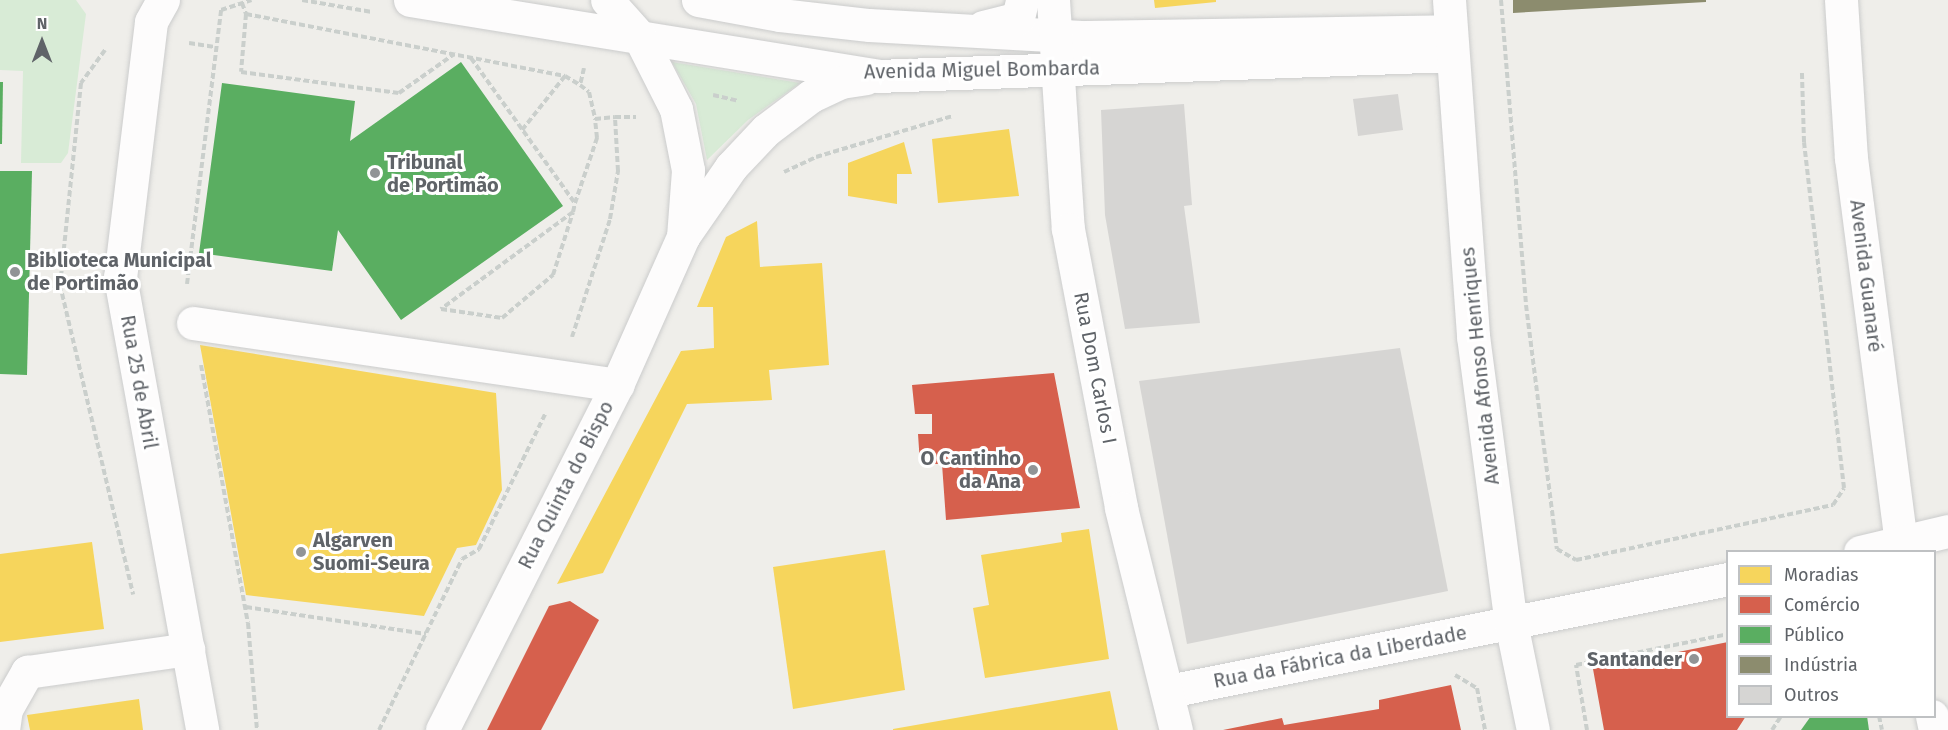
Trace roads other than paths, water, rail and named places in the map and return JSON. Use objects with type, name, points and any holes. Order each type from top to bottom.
[{"type":"street","name":"Rua Quinta do Bispo","points":[[607,0],[639,36],[676,109],[688,170],[683,237]]},
{"type":"street","name":"Avenida Miguel Bombarda","points":[[698,0],[780,15],[869,25],[1054,36],[1451,29]]},
{"type":"street","points":[[974,30],[1018,18],[1022,0]]},
{"type":"street","name":"Rua Dom Carlos I","points":[[1053,0],[1068,229],[1121,508],[1169,690],[1176,730]]},
{"type":"street","name":"Avenida Guanaré","points":[[1841,0],[1851,158],[1901,547]]},
{"type":"street","name":"Rua 25 de Abril","points":[[154,7],[120,277],[202,730]]},
{"type":"street","name":"Avenida Miguel Bombarda","points":[[396,7],[639,36],[877,76],[1057,70],[1451,29]]},
{"type":"street","name":"Avenida Afonso Henriques","points":[[1451,29],[1473,336],[1511,623],[1533,730]]},
{"type":"street","name":"Rua Quinta do Bispo","points":[[442,730],[616,385],[683,237],[731,167],[766,130],[811,96],[842,82],[877,76]]},
{"type":"street","points":[[193,323],[616,385]]},
{"type":"street","points":[[1876,550],[1901,547],[1948,531]]},
{"type":"street","name":"Rua da Fábrica da Liberdade","points":[[1169,690],[1726,579]]},
{"type":"street","points":[[3,730],[6,709],[27,672],[188,649]]},
{"type":"place","name":"Tribunal de Portimão","points":[[375,173]]},
{"type":"place","name":"Biblioteca Municipal de Portimão","points":[[15,272]]},
{"type":"place","name":"O Cantinho da Ana","points":[[1033,470]]},
{"type":"place","name":"Algarven Suomi-Seura","points":[[301,552]]},
{"type":"place","name":"Santander","points":[[1694,659]]}]
